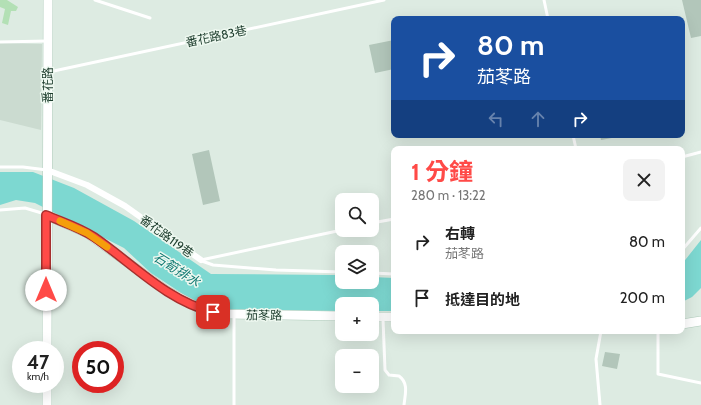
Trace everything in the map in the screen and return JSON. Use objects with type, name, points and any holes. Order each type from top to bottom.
[{"type":"main road","name":"番花路","points":[[46,215],[48,0]]},
{"type":"main road","name":"茄苳路","points":[[46,215],[94,237],[179,299],[206,311],[234,315],[335,316]]},
{"type":"main road","points":[[46,215],[47,341]]},
{"type":"main road","points":[[379,317],[391,317]]},
{"type":"main road","points":[[685,324],[701,321]]},
{"type":"main road","points":[[47,393],[47,405]]},
{"type":"street","name":"番花路119巷","points":[[47,170],[87,185],[126,206],[201,260]]},
{"type":"lane","points":[[95,0],[150,18]]},
{"type":"lane","name":"番花路83巷","points":[[48,73],[384,0]]},
{"type":"lane","points":[[544,0],[547,16]]},
{"type":"lane","points":[[0,42],[47,41]]},
{"type":"lane","points":[[685,155],[701,152]]},
{"type":"lane","points":[[0,167],[23,167],[47,170]]},
{"type":"lane","points":[[0,210],[25,208],[46,215]]},
{"type":"lane","points":[[379,222],[391,220]]},
{"type":"lane","points":[[685,247],[701,228]]},
{"type":"lane","name":"番花路119巷","points":[[201,260],[335,231]]},
{"type":"lane","points":[[201,260],[213,265],[276,270],[335,272]]},
{"type":"lane","points":[[379,273],[391,274]]},
{"type":"lane","points":[[234,315],[234,405]]},
{"type":"lane","points":[[383,317],[385,370],[389,375],[398,376],[403,379],[406,387],[404,405]]},
{"type":"lane","points":[[600,334],[596,360],[600,405]]},
{"type":"lane","points":[[658,334],[658,374],[701,383]]},
{"type":"shaded area","points":[[0,43],[42,44],[41,130],[0,120]]},
{"type":"green space","points":[[0,0],[7,0],[18,7],[16,11],[11,11],[8,25],[2,23],[5,9],[0,7]]},
{"type":"water","name":"石筍排水","points":[[0,172],[33,172],[74,188],[134,221],[211,274],[335,275],[335,289],[379,289],[379,277],[391,278],[391,311],[379,311],[379,297],[335,297],[335,311],[207,310],[151,273],[124,248],[35,203],[16,200],[0,205]]},
{"type":"water","points":[[701,240],[701,288],[692,297],[685,300],[685,260]]},
{"type":"building","points":[[682,0],[701,0],[701,36],[691,38]]},
{"type":"building","points":[[391,41],[391,70],[375,73],[369,45]]},
{"type":"building","points":[[601,138],[612,138],[601,140]]},
{"type":"building","points":[[209,150],[220,201],[203,205],[192,154]]},
{"type":"building","points":[[605,352],[620,354],[617,369],[602,366]]},
{"type":"slow traffic","points":[[60,221],[80,229],[107,247]]},
{"type":"route","points":[[46,290],[46,215],[80,229],[94,237],[179,299],[192,306],[213,312]]}]
